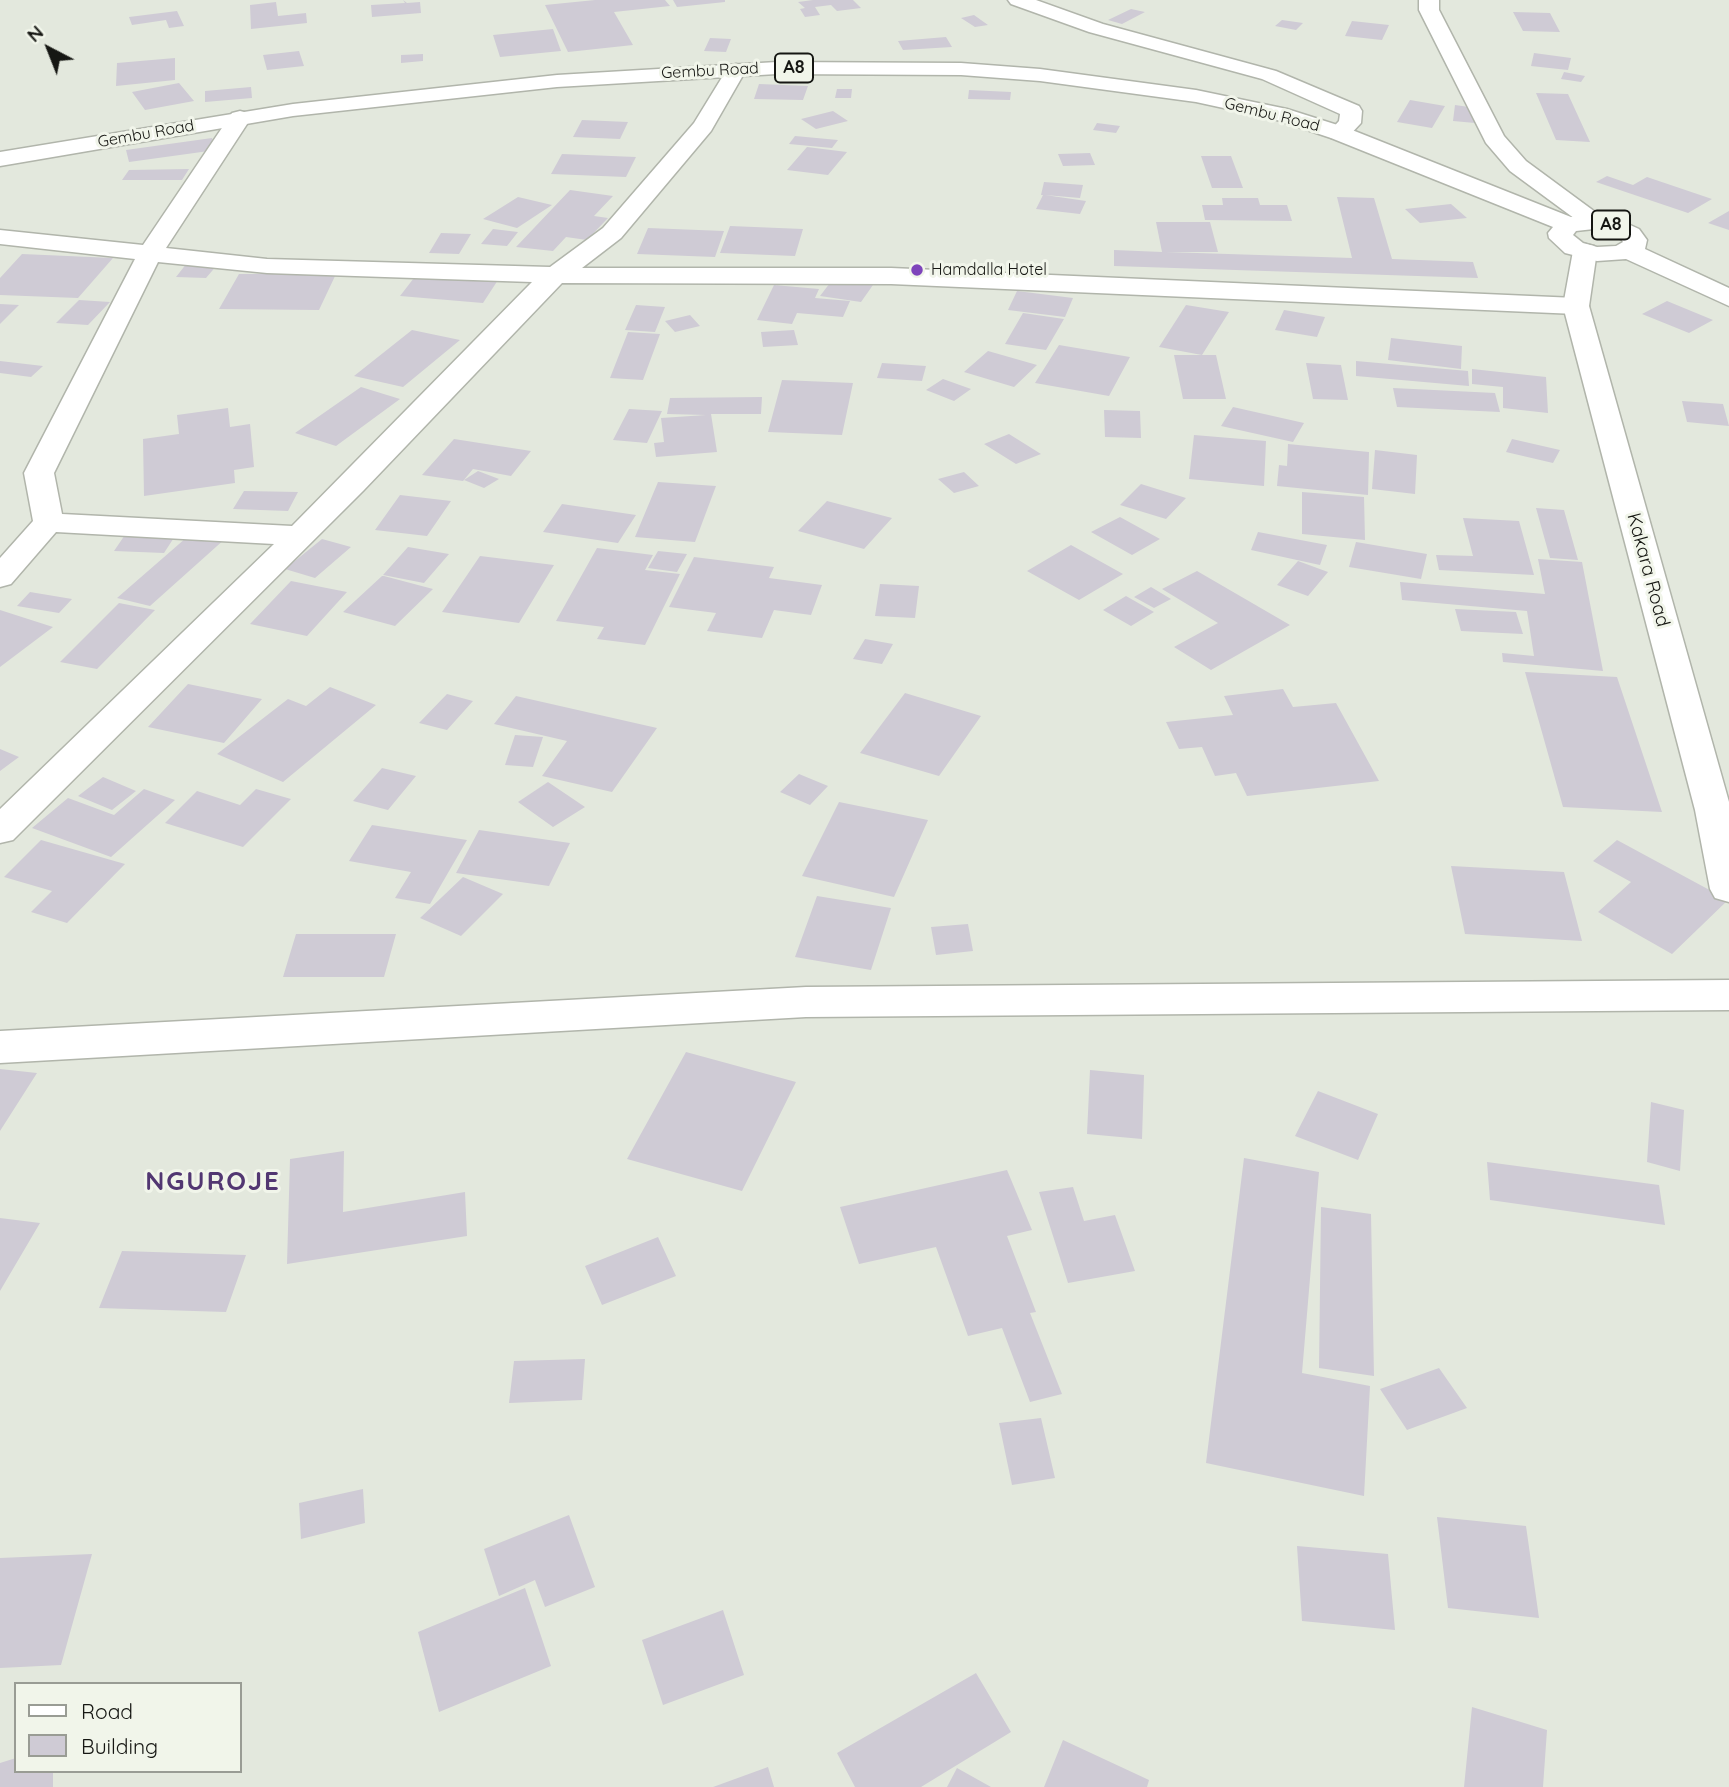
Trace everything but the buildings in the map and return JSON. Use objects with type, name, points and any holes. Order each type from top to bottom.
[{"type":"street","points":[[1018,0],[1096,28],[1269,75],[1351,111],[1350,123],[1339,133]]},
{"type":"street","points":[[1429,0],[1429,10],[1494,138],[1583,233]]},
{"type":"street","name":"Gembu Road","points":[[0,159],[240,118],[556,81],[736,70],[876,67],[1040,75],[1196,96],[1279,114],[1339,133],[1583,233],[1609,254],[1629,251],[1729,298]]},
{"type":"street","points":[[0,831],[300,536],[555,275],[612,233],[703,126],[736,70]]},
{"type":"street","points":[[48,522],[39,473],[149,253],[240,118]]},
{"type":"street","name":"Kakara Road","points":[[1583,233],[1576,306],[1713,810],[1729,889]]},
{"type":"street","points":[[0,237],[267,266],[555,275],[891,276],[1576,306]]},
{"type":"street","points":[[48,522],[300,536]]},
{"type":"street","points":[[0,577],[48,522]]},
{"type":"street","points":[[0,1047],[807,1002],[1729,995]]},
{"type":"place","name":"Hamdalla Hotel","points":[[917,270]]},
{"type":"district","name":"NGUROJE","points":[[213,1182]]}]
